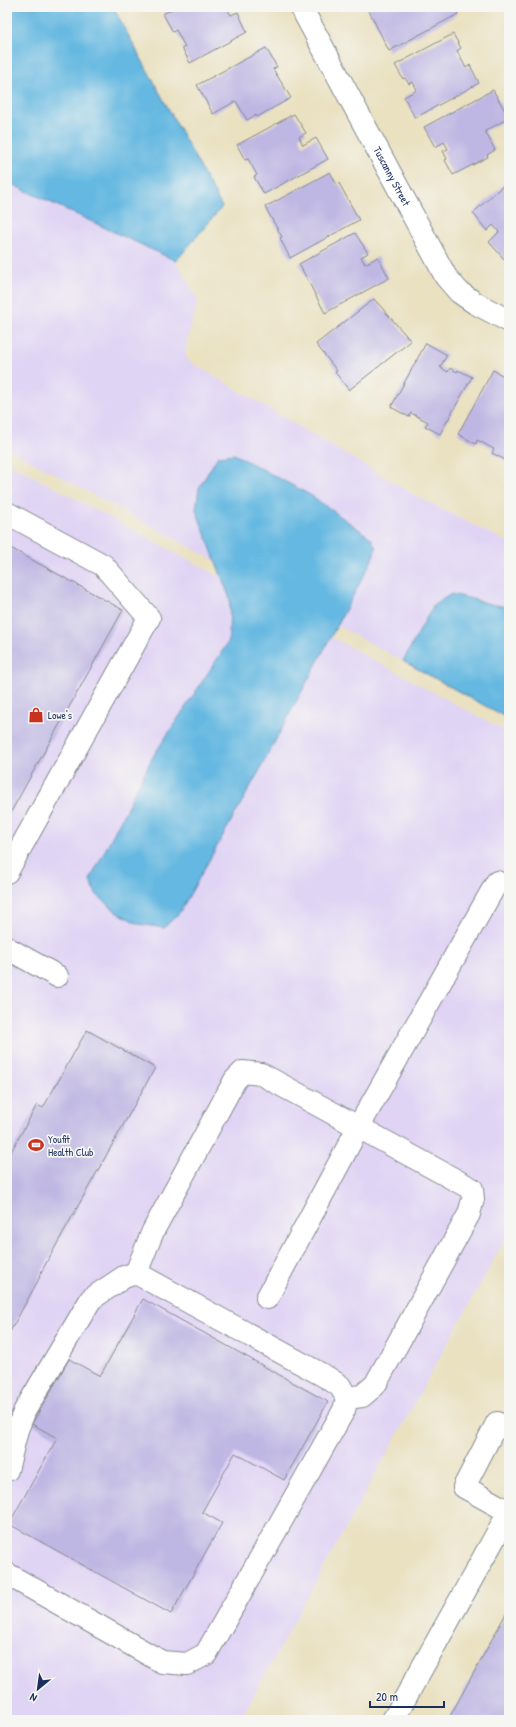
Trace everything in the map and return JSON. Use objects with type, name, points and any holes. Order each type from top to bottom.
[{"type":"street","name":"Tuscanny Street","points":[[301,7],[446,277],[459,292],[475,303],[509,321]]},
{"type":"street","points":[[7,514],[103,566],[149,618],[7,872]]},
{"type":"street","points":[[267,1298],[358,1128],[497,882]]},
{"type":"street","points":[[7,948],[57,976]]},
{"type":"street","points":[[136,1273],[153,1231],[236,1080],[243,1072],[261,1074],[472,1189],[469,1214],[375,1385],[362,1396],[347,1398]]},
{"type":"street","points":[[7,1470],[17,1430],[25,1410],[91,1299],[124,1277],[136,1273],[328,1378],[340,1386],[347,1398],[344,1410],[206,1654],[187,1664],[162,1662],[7,1574]]},
{"type":"street","points":[[393,1720],[509,1512],[464,1486],[497,1423],[509,1430]]},
{"type":"shaded area","points":[[7,182],[176,261],[198,300],[185,349],[187,360],[416,496],[509,543],[509,607],[491,605],[469,598],[433,606],[403,661],[336,625],[371,562],[371,538],[312,496],[234,454],[218,456],[196,510],[216,561],[7,448]]},
{"type":"shaded area","points":[[7,462],[509,733],[509,1232],[240,1720],[7,1720]]},
{"type":"water","points":[[7,7],[113,7],[222,207],[176,261],[7,182]]},
{"type":"water","points":[[234,454],[312,496],[371,538],[376,548],[371,562],[257,775],[180,912],[164,928],[139,924],[118,913],[96,894],[90,880],[152,758],[229,641],[230,599],[196,510],[199,488],[218,456]]},
{"type":"water","points":[[451,594],[494,605],[509,607],[509,719],[403,661],[433,606]]},
{"type":"building","points":[[175,7],[226,7],[231,15],[238,12],[247,32],[190,63],[182,48],[185,47],[176,30],[173,32],[163,14]]},
{"type":"building","points":[[367,7],[455,7],[458,14],[389,51]]},
{"type":"building","points":[[453,34],[461,48],[457,51],[466,68],[470,65],[479,83],[415,118],[404,97],[417,90],[413,82],[409,84],[405,78],[403,79],[395,65]]},
{"type":"building","points":[[266,48],[277,67],[273,69],[291,98],[257,117],[256,115],[247,120],[236,101],[213,114],[197,85]]},
{"type":"building","points":[[493,90],[509,118],[485,131],[495,150],[487,155],[488,157],[453,175],[445,160],[447,159],[443,151],[448,149],[444,142],[435,147],[424,127]]},
{"type":"building","points":[[294,114],[306,133],[299,137],[303,145],[316,138],[328,159],[264,194],[254,177],[257,175],[248,159],[245,160],[237,145]]},
{"type":"building","points":[[330,172],[337,185],[339,183],[359,220],[290,258],[280,238],[282,237],[265,207]]},
{"type":"building","points":[[509,180],[509,255],[504,259],[489,242],[499,232],[493,225],[487,231],[473,213]]},
{"type":"building","points":[[355,233],[368,253],[361,257],[365,264],[378,257],[389,278],[325,313],[299,264]]},
{"type":"building","points":[[374,299],[411,341],[349,390],[335,372],[337,371],[316,344]]},
{"type":"building","points":[[426,343],[447,355],[440,367],[448,372],[450,368],[457,372],[458,370],[472,377],[440,434],[425,426],[428,422],[411,413],[409,417],[391,407]]},
{"type":"building","points":[[493,370],[509,379],[509,390],[506,394],[509,396],[509,457],[507,461],[492,453],[494,449],[477,440],[476,444],[458,434]]},
{"type":"building","name":"Lowe's","points":[[7,546],[123,610],[7,819]]},
{"type":"building","points":[[87,1030],[155,1068],[39,1276],[40,1277],[7,1337],[7,1174],[10,1169],[7,1167],[7,1159],[37,1105],[43,1108]]},
{"type":"building","points":[[143,1299],[328,1402],[284,1480],[235,1453],[202,1512],[222,1523],[171,1614],[9,1524],[57,1438],[32,1424],[69,1359],[100,1376]]},
{"type":"building","points":[[509,1608],[509,1720],[448,1720]]},
{"type":"place","name":"Lowe's","points":[[36,715]]},
{"type":"place","name":"Youfit Health Club","points":[[36,1145]]}]
